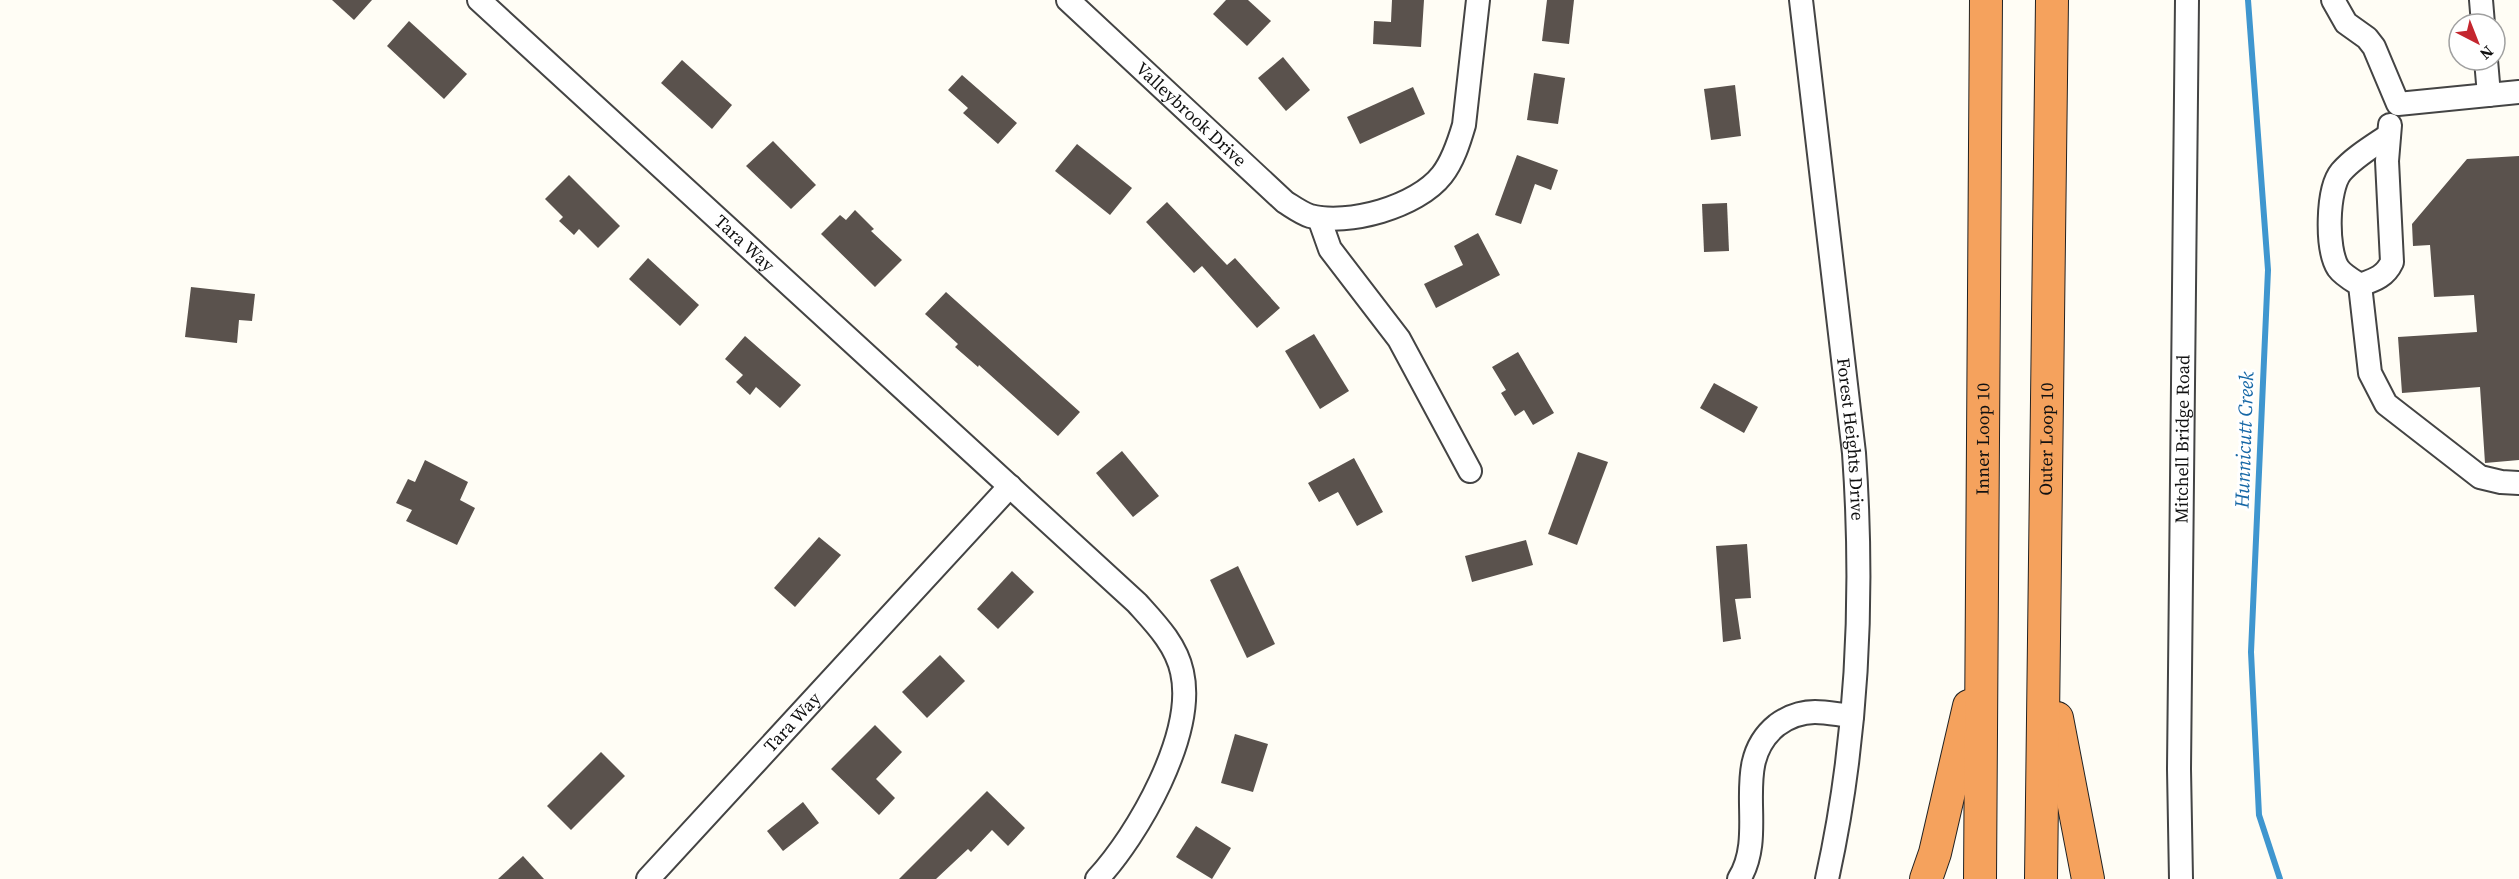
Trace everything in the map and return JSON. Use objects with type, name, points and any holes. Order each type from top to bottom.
[{"type":"highway","name":"Inner Loop 10","points":[[1980,879],[1986,0]]},
{"type":"highway","name":"Outer Loop 10","points":[[2041,879],[2052,0]]},
{"type":"highway","points":[[1926,879],[1935,852],[1982,646]]},
{"type":"highway","points":[[2044,652],[2088,879]]},
{"type":"street","name":"Tara Way","points":[[479,0],[1137,603],[1159,627],[1174,650],[1182,671],[1185,695],[1181,723],[1173,750],[1139,822],[1097,879]]},
{"type":"street","name":"Valleybrook Drive","points":[[1068,0],[1285,202],[1298,211],[1319,218],[1376,213],[1405,204],[1421,195],[1442,175],[1459,144],[1464,124],[1478,0]]},
{"type":"street","name":"Forest Heights Drive","points":[[1801,0],[1858,501],[1857,641],[1852,716],[1837,834],[1827,879]]},
{"type":"street","name":"Mitchell Bridge Road","points":[[2181,879],[2179,745],[2187,0]]},
{"type":"street","points":[[2333,0],[2346,23],[2367,38],[2374,47],[2398,104],[2389,135],[2387,161],[2392,262],[2380,278],[2360,285]]},
{"type":"street","points":[[2487,72],[2489,95]]},
{"type":"street","points":[[2398,104],[2519,92]]},
{"type":"street","points":[[2389,135],[2353,160],[2340,174],[2334,184],[2330,202],[2331,250],[2336,264],[2342,273],[2360,285],[2370,373],[2386,404],[2480,477],[2519,483]]},
{"type":"street","points":[[1319,218],[1330,249],[1399,339],[1470,471]]},
{"type":"street","name":"Tara Way","points":[[648,879],[1010,486]]},
{"type":"street","points":[[1739,879],[1752,842],[1752,764],[1758,747],[1768,732],[1782,721],[1798,714],[1814,712],[1852,716]]},
{"type":"building","points":[[332,0],[372,0],[354,20]]},
{"type":"building","points":[[1226,0],[1248,0],[1271,21],[1247,46],[1213,14]]},
{"type":"building","points":[[1392,0],[1424,0],[1421,47],[1373,44],[1374,21],[1391,22]]},
{"type":"building","points":[[1547,0],[1574,0],[1569,44],[1542,41]]},
{"type":"building","points":[[409,21],[467,74],[444,99],[387,46]]},
{"type":"building","points":[[1283,57],[1310,90],[1286,111],[1258,78]]},
{"type":"building","points":[[682,60],[732,105],[712,129],[661,83]]},
{"type":"building","points":[[1534,73],[1565,78],[1558,124],[1527,120]]},
{"type":"building","points":[[962,75],[1017,123],[998,144],[963,113],[968,108],[948,90]]},
{"type":"building","points":[[1735,85],[1741,136],[1711,140],[1704,89]]},
{"type":"building","points":[[1413,87],[1425,114],[1360,144],[1347,117]]},
{"type":"building","points":[[773,141],[816,185],[791,209],[746,166]]},
{"type":"building","points":[[1077,144],[1132,188],[1110,215],[1055,171]]},
{"type":"building","points":[[1517,155],[1558,170],[1551,190],[1535,184],[1521,224],[1495,215]]},
{"type":"building","points":[[2519,156],[2519,460],[2485,463],[2480,387],[2402,393],[2398,337],[2477,332],[2474,295],[2434,297],[2430,245],[2413,246],[2412,224],[2467,159]]},
{"type":"building","points":[[569,175],[620,226],[598,248],[579,229],[574,235],[559,221],[563,217],[545,199]]},
{"type":"building","points":[[1167,202],[1227,265],[1235,258],[1280,308],[1257,328],[1202,266],[1194,273],[1146,222]]},
{"type":"building","points":[[1727,203],[1729,251],[1704,252],[1702,204]]},
{"type":"building","points":[[855,210],[874,229],[871,231],[902,260],[875,287],[821,234],[840,215],[846,220]]},
{"type":"building","points":[[1478,233],[1500,275],[1436,308],[1424,284],[1463,265],[1454,246]]},
{"type":"building","points":[[648,258],[699,305],[680,326],[629,279]]},
{"type":"building","points":[[191,287],[255,294],[252,321],[239,320],[237,343],[185,337]]},
{"type":"building","points":[[946,292],[1080,412],[1058,436],[979,365],[978,367],[955,347],[958,344],[925,314]]},
{"type":"building","points":[[1314,334],[1349,391],[1320,409],[1285,351]]},
{"type":"building","points":[[745,336],[801,385],[780,408],[756,387],[750,395],[736,382],[743,375],[725,359]]},
{"type":"building","points":[[1518,352],[1554,413],[1533,425],[1524,410],[1515,416],[1501,393],[1506,390],[1492,367]]},
{"type":"building","points":[[1714,383],[1758,407],[1744,433],[1700,408]]},
{"type":"building","points":[[1122,451],[1159,496],[1133,517],[1096,473]]},
{"type":"building","points":[[1578,452],[1608,462],[1577,545],[1548,534]]},
{"type":"building","points":[[1354,458],[1383,512],[1357,526],[1338,492],[1319,502],[1308,483]]},
{"type":"building","points":[[425,460],[468,482],[460,500],[475,508],[457,545],[406,521],[412,510],[396,503],[408,479],[415,482]]},
{"type":"building","points":[[819,537],[841,555],[795,607],[774,588]]},
{"type":"building","points":[[1526,540],[1533,565],[1472,582],[1465,556]]},
{"type":"building","points":[[1747,544],[1751,598],[1735,599],[1741,639],[1723,642],[1716,546]]},
{"type":"building","points":[[1238,566],[1275,644],[1247,658],[1210,580]]},
{"type":"building","points":[[1012,571],[1034,592],[998,629],[977,609]]},
{"type":"building","points":[[940,655],[965,681],[927,718],[902,692]]},
{"type":"building","points":[[875,725],[902,752],[876,779],[895,798],[879,815],[831,769]]},
{"type":"building","points":[[1235,734],[1268,744],[1253,792],[1221,783]]},
{"type":"building","points":[[601,752],[625,776],[571,830],[547,806]]},
{"type":"building","points":[[987,791],[1025,828],[1008,846],[992,830],[971,852],[968,849],[936,879],[899,879]]},
{"type":"building","points":[[803,802],[819,823],[783,851],[767,831]]},
{"type":"building","points":[[1196,826],[1231,848],[1212,879],[1176,857]]},
{"type":"building","points":[[523,856],[544,879],[498,879]]},
{"type":"waterway","name":"Hunnicutt Creek","points":[[2248,0],[2268,270],[2251,652],[2259,815],[2280,879]]}]
